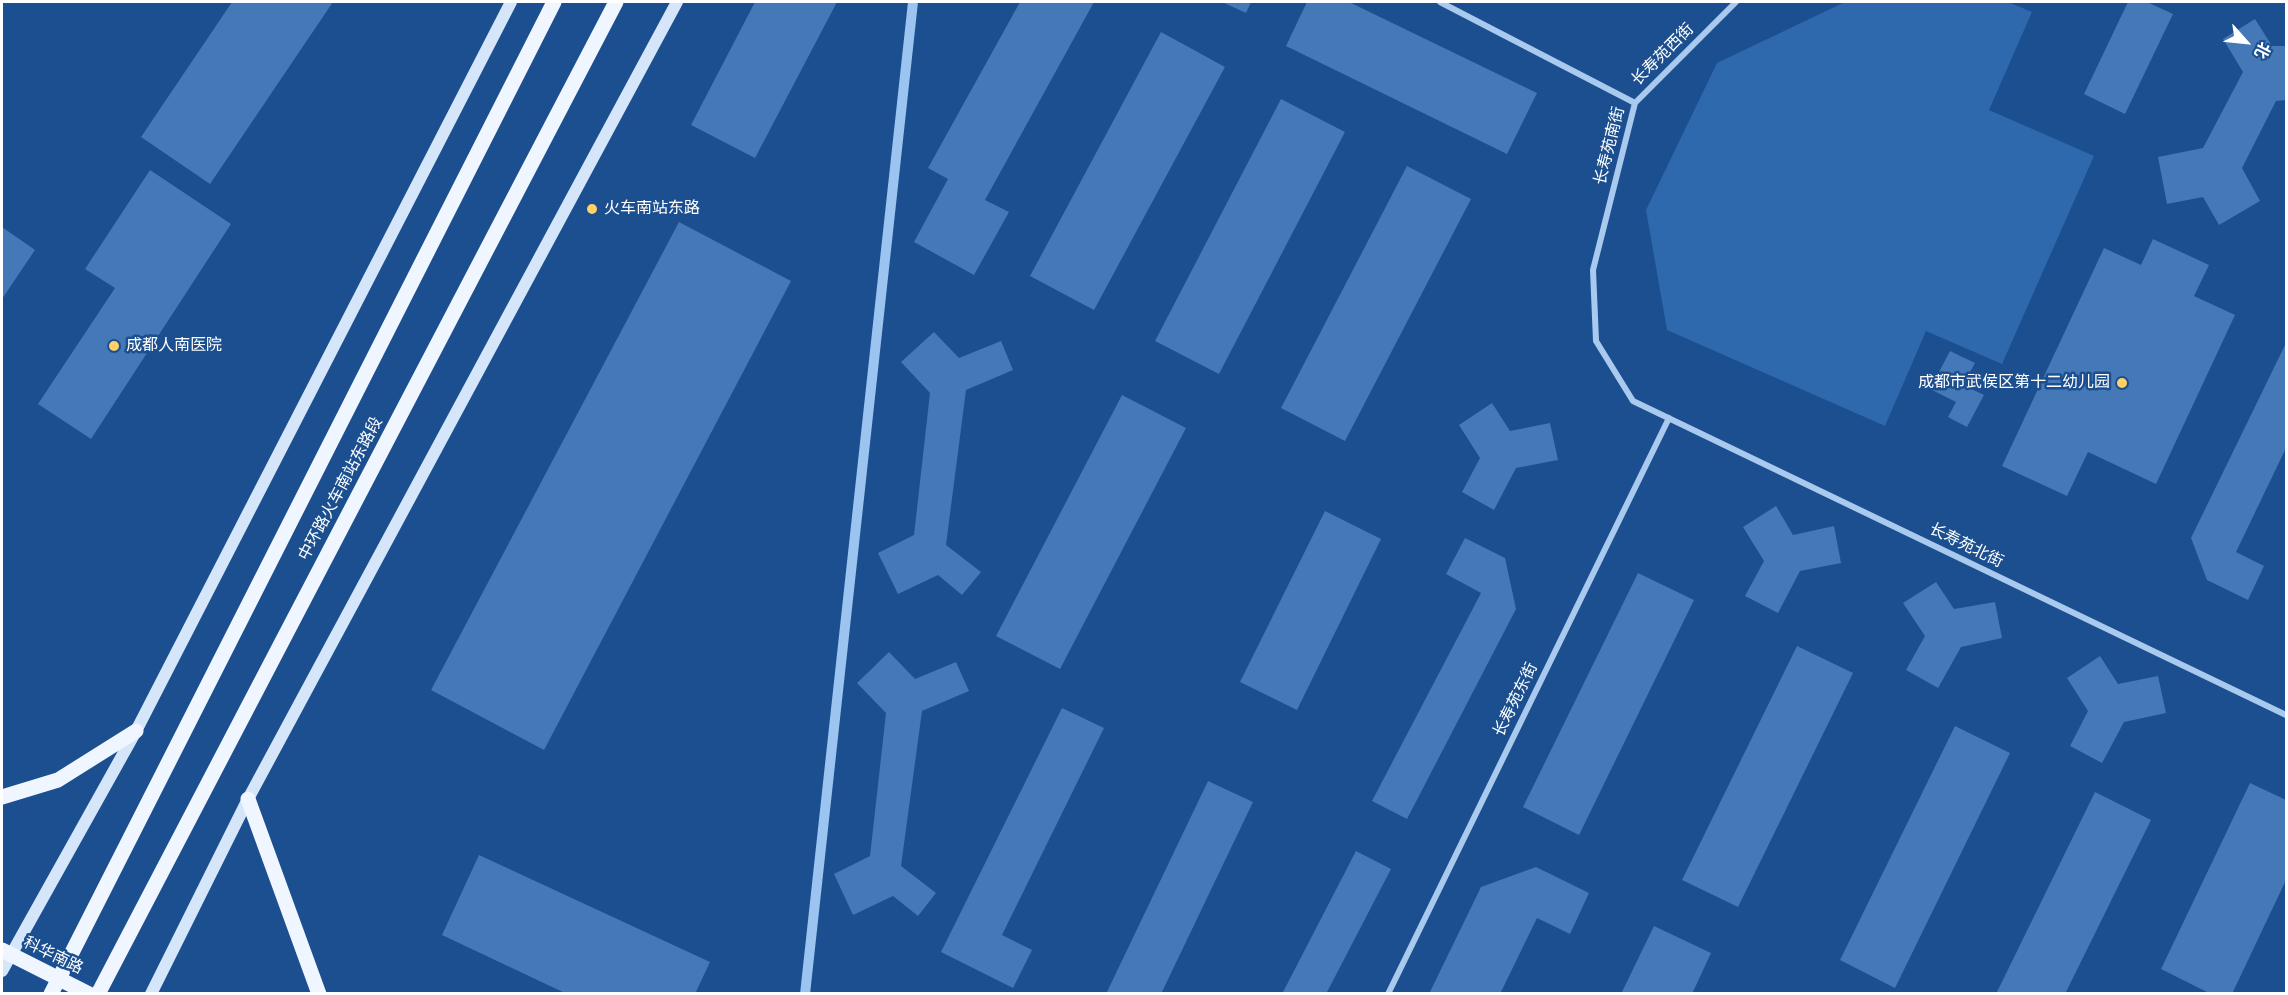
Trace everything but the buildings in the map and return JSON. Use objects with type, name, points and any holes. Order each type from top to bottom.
[{"type":"main road","points":[[2,971],[6,952],[136,730],[511,2]]},
{"type":"main road","name":"中环路火车南站东路段","points":[[51,993],[554,2]]},
{"type":"main road","name":"中环路火车南站东路段","points":[[98,993],[616,2]]},
{"type":"main road","points":[[151,993],[248,799],[677,2]]},
{"type":"main road","points":[[2,797],[58,780],[136,730]]},
{"type":"main road","points":[[248,799],[319,993]]},
{"type":"main road","name":"科华南路","points":[[6,952],[89,993]]},
{"type":"street","name":"长寿苑南街","points":[[1440,2],[1635,103],[1593,270],[1596,341],[1634,401]]},
{"type":"street","name":"长寿苑西街","points":[[1635,103],[1736,2]]},
{"type":"street","name":"长寿苑北街","points":[[1634,401],[2286,715]]},
{"type":"street","name":"长寿苑东街","points":[[1388,993],[1669,418]]},
{"type":"shaded area","points":[[1845,2],[2008,2],[2032,12],[1989,110],[2094,156],[2002,364],[1926,331],[1885,426],[1667,330],[1646,210],[1717,63]]},
{"type":"waterway","points":[[805,994],[913,2]]},
{"type":"place","name":"火车南站东路","points":[[592,209]]},
{"type":"place","name":"成都人南医院","points":[[114,346]]},
{"type":"place","name":"成都市武侯区第十二幼儿园","points":[[2122,383]]}]
